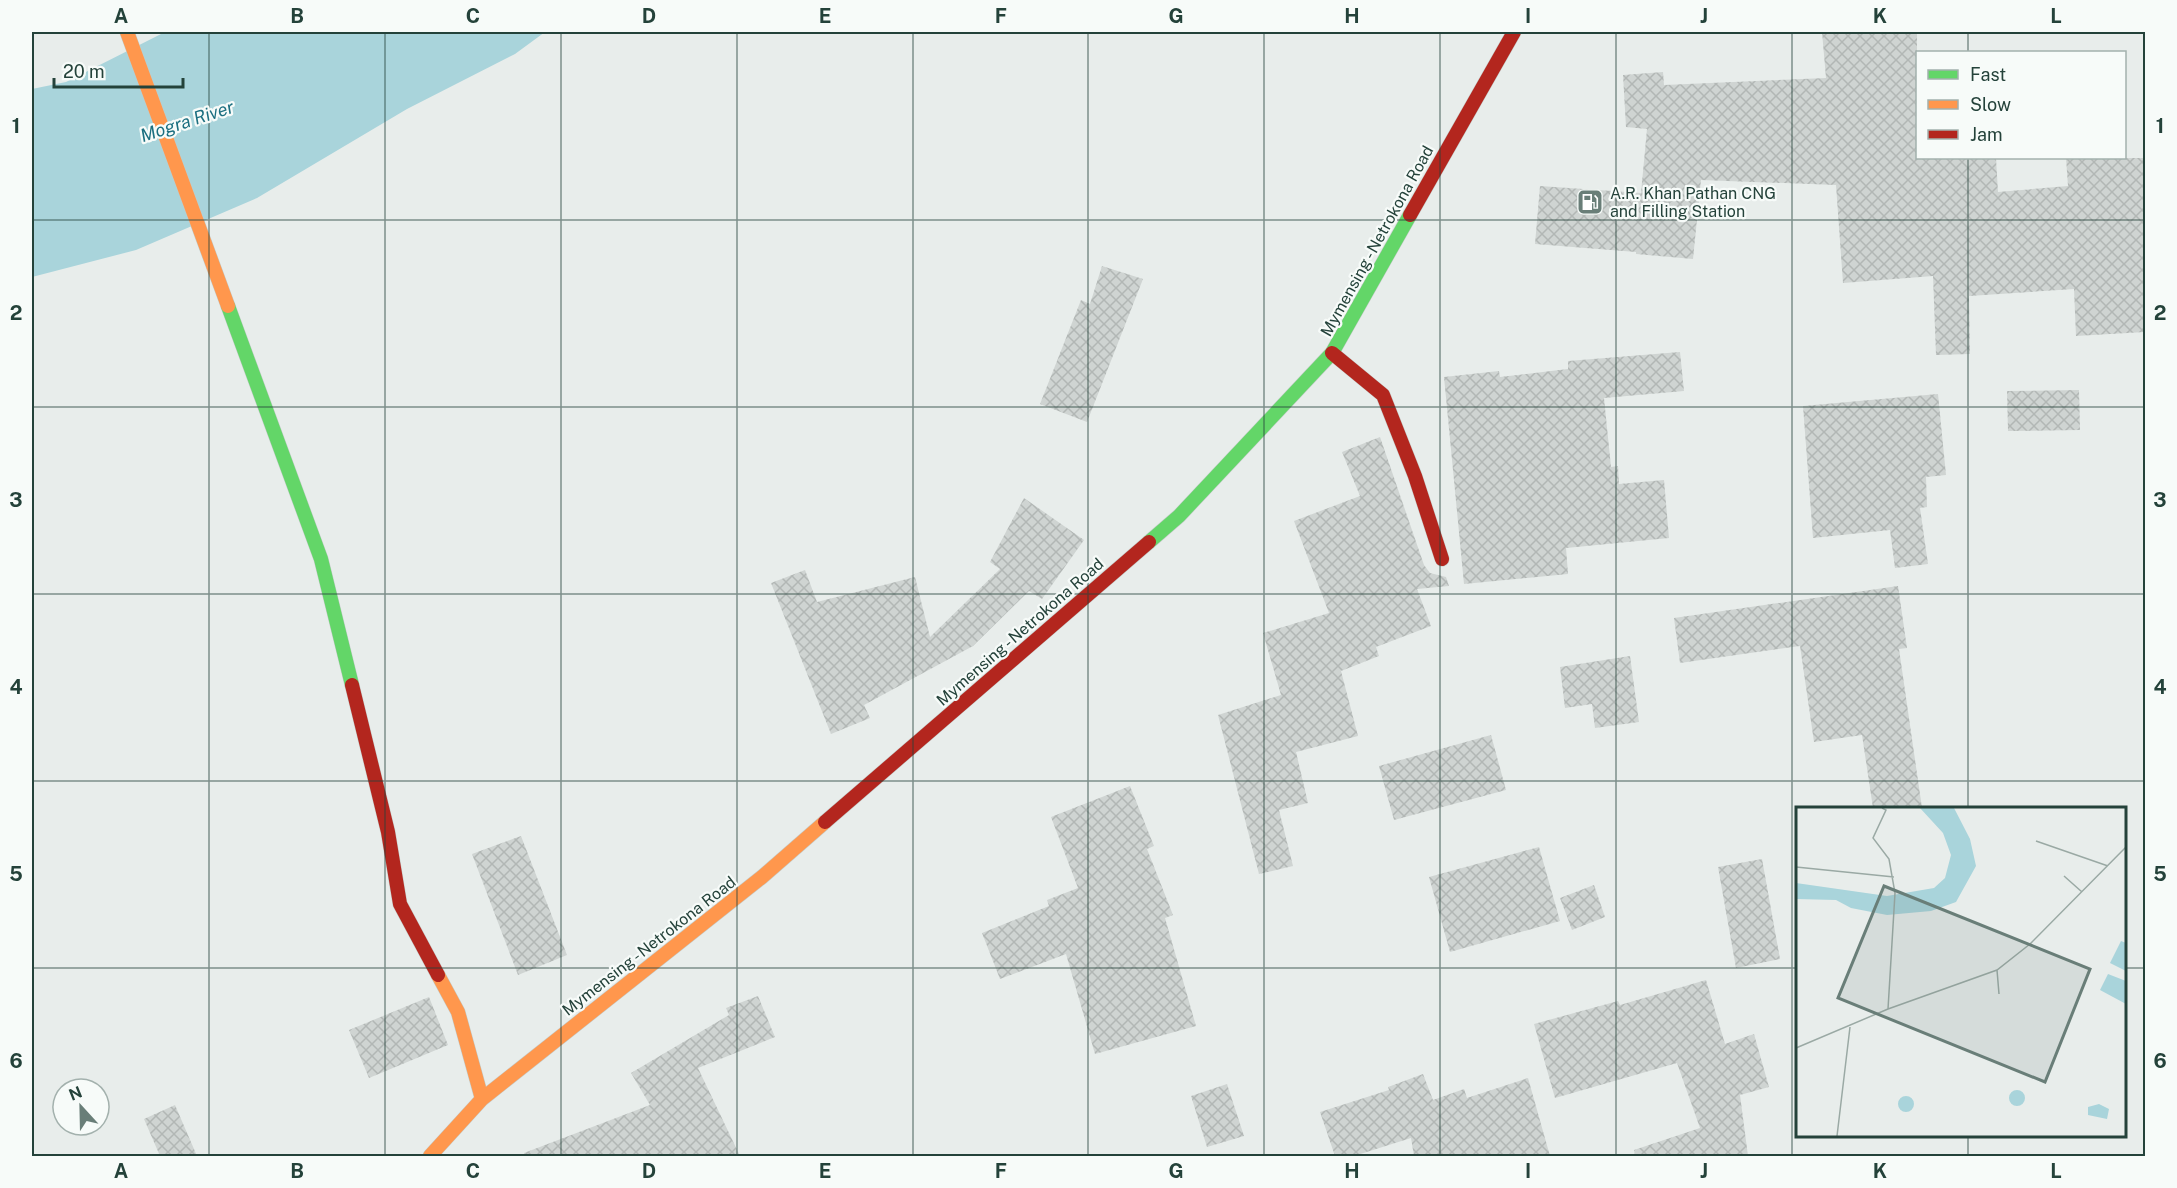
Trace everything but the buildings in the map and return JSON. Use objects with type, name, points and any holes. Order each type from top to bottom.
[{"type":"main road","points":[[127,32],[321,559],[388,832],[400,904],[458,1012],[482,1099]]},
{"type":"main road","name":"Mymensing - Netrokona Road","points":[[430,1156],[482,1099],[762,877],[1179,516],[1332,353],[1514,32]]},
{"type":"main road","points":[[1332,353],[1383,394],[1415,476],[1442,559]]},
{"type":"water","name":"Mogra River","points":[[165,32],[545,32],[515,54],[407,109],[257,198],[136,250],[32,277],[32,89],[66,82]]},
{"type":"traffic: fast","points":[[1149,542],[1179,516],[1332,353],[1410,215]]},
{"type":"traffic: fast","points":[[228,306],[321,559],[352,685]]},
{"type":"traffic: slow","points":[[127,32],[228,306]]},
{"type":"traffic: slow","points":[[430,1156],[482,1099],[762,877],[825,822]]},
{"type":"traffic: slow","points":[[438,975],[458,1012],[482,1099]]},
{"type":"traffic: jam","points":[[1410,215],[1514,32]]},
{"type":"traffic: jam","points":[[1332,353],[1383,395],[1415,476],[1442,559]]},
{"type":"traffic: jam","points":[[825,822],[1149,542]]},
{"type":"traffic: jam","points":[[352,685],[388,832],[400,904],[438,975]]},
{"type":"place","name":"A.R. Khan Pathan CNG and Filling Station","points":[[1590,202]]}]
